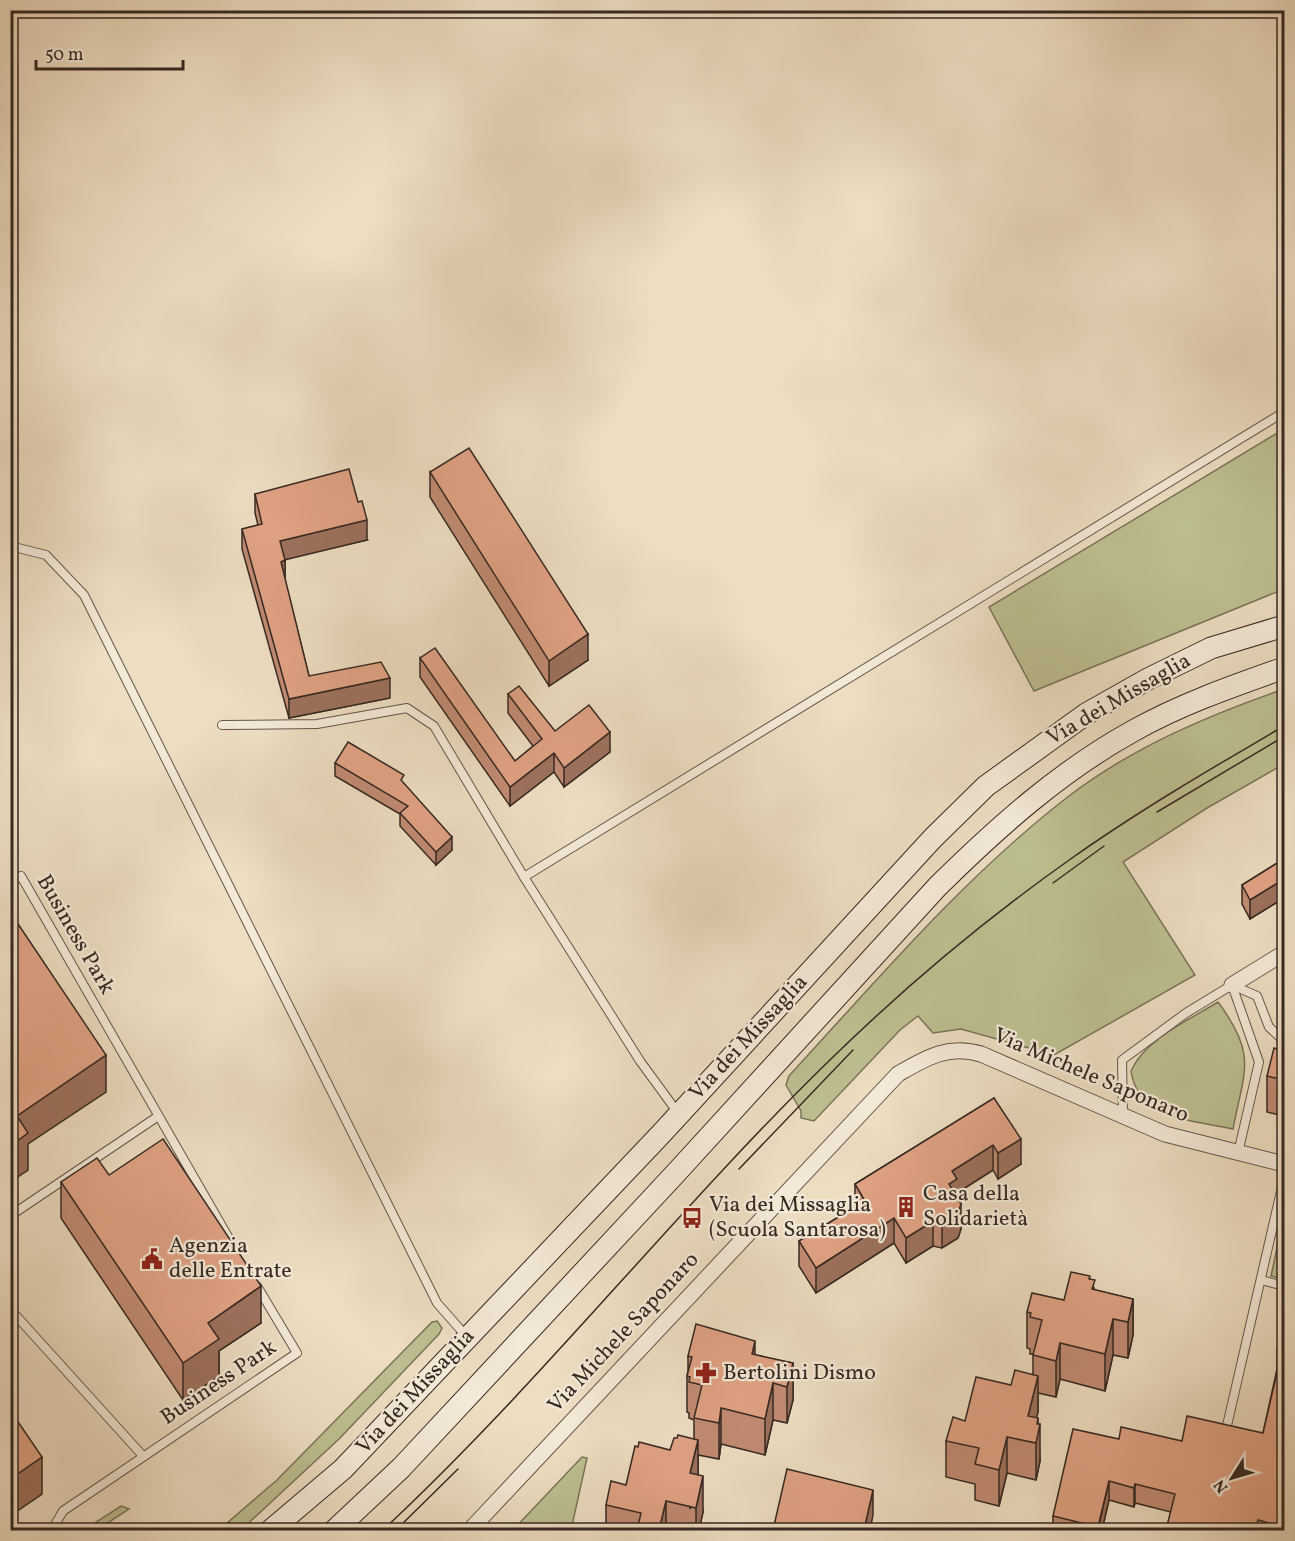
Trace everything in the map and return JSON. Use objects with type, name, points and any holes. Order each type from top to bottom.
[{"type":"main road","name":"Via dei Missaglia","points":[[271,1530],[343,1469],[679,1114],[933,838],[986,786],[1086,714],[1148,679],[1211,648],[1284,626]]},
{"type":"main road","name":"Via dei Missaglia","points":[[335,1530],[401,1468],[675,1174],[938,886],[982,842],[1027,802],[1081,763],[1133,730],[1189,703],[1284,668]]},
{"type":"street","points":[[1232,985],[1284,953]]},
{"type":"street","name":"Via Michele Saponaro","points":[[470,1530],[898,1074],[936,1053],[969,1050],[994,1058],[1165,1134],[1284,1164]]},
{"type":"lane","points":[[524,877],[1284,412]]},
{"type":"lane","points":[[10,546],[46,555],[84,595],[437,1303],[468,1338]]},
{"type":"lane","points":[[222,725],[317,724],[407,708],[434,726],[524,877],[640,1061],[679,1114]]},
{"type":"lane","name":"Business Park","points":[[10,882],[21,876],[157,1117],[236,1250]]},
{"type":"lane","points":[[1123,1116],[1122,1060],[1186,1013],[1232,985]]},
{"type":"lane","points":[[1232,985],[1257,996],[1269,1027],[1284,1041]]},
{"type":"lane","points":[[1232,985],[1259,1062],[1238,1152]]},
{"type":"lane","points":[[10,1216],[157,1117]]},
{"type":"lane","points":[[1226,1430],[1284,1178]]},
{"type":"lane","name":"Business Park","points":[[52,1530],[63,1511],[297,1353],[254,1281]]},
{"type":"lane","points":[[1261,1281],[1284,1286]]},
{"type":"lane","points":[[10,1309],[143,1456]]},
{"type":"green space","points":[[1284,429],[1284,589],[1034,691],[989,607]]},
{"type":"green space","points":[[1284,689],[1284,764],[1207,808],[1123,862],[1195,975],[1054,1055],[961,1029],[933,1033],[918,1016],[900,1030],[814,1121],[801,1118],[801,1111],[786,1085],[789,1076],[923,930],[958,894],[1031,827],[1094,778],[1145,747],[1200,721]]},
{"type":"green space","points":[[1218,1002],[1239,1036],[1245,1064],[1233,1129],[1185,1120],[1156,1109],[1144,1099],[1136,1087],[1131,1071],[1146,1049],[1157,1040]]},
{"type":"green space","points":[[1284,1215],[1284,1279],[1271,1276]]},
{"type":"green space","points":[[437,1321],[442,1328],[439,1334],[339,1439],[241,1530],[219,1530],[277,1480],[432,1322]]},
{"type":"green space","points":[[582,1457],[587,1458],[571,1530],[513,1530]]},
{"type":"green space","points":[[121,1506],[129,1509],[97,1530],[84,1530]]},
{"type":"building","points":[[469,448],[588,634],[549,661],[430,472]]},
{"type":"building","points":[[349,469],[358,502],[362,501],[367,520],[280,541],[285,560],[281,562],[309,676],[381,662],[390,678],[289,699],[242,529],[262,524],[255,494]]},
{"type":"building","points":[[435,648],[515,761],[542,739],[508,694],[519,686],[555,731],[589,705],[610,732],[564,768],[554,753],[510,787],[420,658]]},
{"type":"building","points":[[348,742],[404,775],[401,780],[452,837],[436,852],[400,813],[408,806],[335,763]]},
{"type":"building","points":[[1284,849],[1284,879],[1250,900],[1242,885],[1282,860],[1279,853]]},
{"type":"building","points":[[10,912],[106,1055],[17,1116],[28,1133],[10,1146]]},
{"type":"building","points":[[1274,1048],[1284,1051],[1284,1080],[1267,1076]]},
{"type":"building","points":[[994,1098],[1021,1139],[998,1153],[993,1145],[952,1171],[957,1179],[949,1184],[961,1204],[958,1213],[942,1223],[933,1221],[906,1238],[894,1218],[816,1268],[799,1241],[865,1201],[855,1184]]},
{"type":"building","points":[[163,1139],[261,1286],[208,1323],[219,1339],[183,1363],[61,1182],[97,1158],[109,1175]]},
{"type":"building","points":[[1071,1272],[1090,1276],[1089,1279],[1095,1280],[1092,1289],[1133,1299],[1128,1322],[1113,1319],[1105,1354],[1060,1343],[1056,1361],[1033,1355],[1042,1320],[1030,1317],[1031,1313],[1027,1312],[1032,1293],[1064,1300]]},
{"type":"building","points":[[696,1324],[755,1341],[752,1354],[793,1363],[787,1387],[773,1383],[765,1419],[721,1408],[719,1423],[694,1418],[702,1385],[689,1382],[690,1377],[687,1376],[692,1357],[688,1356]]},
{"type":"building","points":[[1282,1327],[1284,1328],[1284,1527],[1258,1520],[1255,1530],[1166,1530],[1175,1494],[1135,1484],[1134,1488],[1109,1481],[1098,1527],[1053,1516],[1073,1429],[1119,1439],[1121,1427],[1182,1441],[1187,1416],[1263,1433],[1282,1351],[1277,1350]]},
{"type":"building","points":[[1015,1370],[1038,1376],[1028,1416],[1038,1418],[1037,1424],[1040,1424],[1036,1443],[1007,1437],[999,1470],[975,1464],[979,1448],[946,1441],[953,1417],[965,1421],[976,1377],[1011,1385]]},
{"type":"building","points":[[10,1410],[42,1457],[10,1479]]},
{"type":"building","points":[[678,1435],[698,1440],[690,1473],[703,1476],[696,1508],[666,1501],[659,1530],[657,1530],[638,1526],[641,1513],[606,1505],[611,1481],[626,1485],[635,1446],[638,1447],[639,1442],[670,1450],[674,1438]]},
{"type":"building","points":[[787,1469],[873,1490],[864,1530],[773,1530]]},
{"type":"building","points":[[10,1517],[18,1528],[14,1530],[10,1530]]},
{"type":"tram line","points":[[383,1530],[498,1415],[775,1115],[890,1004],[979,928],[1072,858],[1150,806],[1284,726]]},
{"type":"tram line","points":[[1157,812],[1278,740]]},
{"type":"tram line","points":[[1053,883],[1104,846]]},
{"type":"tram line","points":[[739,1169],[853,1050]]},
{"type":"tram line","points":[[396,1530],[458,1469]]},
{"type":"place","name":"Casa della Solidarietà","points":[[906,1207]]},
{"type":"place","name":"Via dei Missaglia (Scuola Santarosa)","points":[[692,1218]]},
{"type":"place","name":"Agenzia delle Entrate","points":[[152,1259]]},
{"type":"place","name":"Bertolini Dismo","points":[[706,1373]]}]
